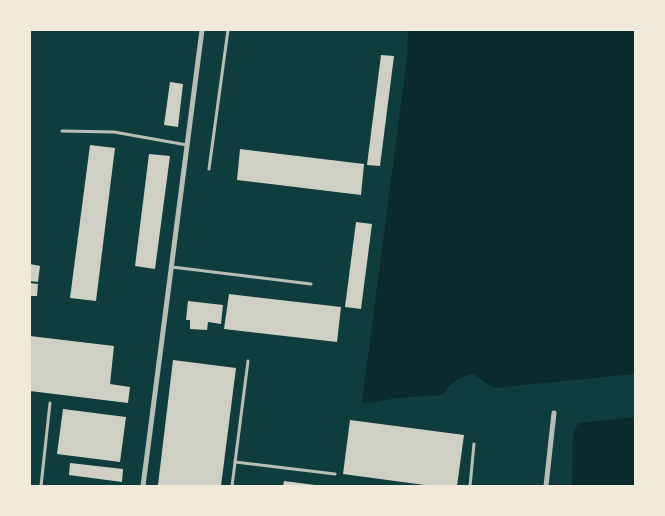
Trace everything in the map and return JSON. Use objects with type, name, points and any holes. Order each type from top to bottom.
[{"type":"street","points":[[143,486],[202,30]]},
{"type":"street","points":[[546,486],[554,414]]},
{"type":"lane","points":[[209,169],[228,30]]},
{"type":"lane","points":[[62,131],[114,132],[187,145]]},
{"type":"lane","points":[[172,267],[311,284]]},
{"type":"lane","points":[[232,486],[248,361]]},
{"type":"lane","points":[[41,486],[50,403]]},
{"type":"lane","points":[[470,486],[474,444]]},
{"type":"lane","points":[[235,462],[334,474]]},
{"type":"water","points":[[408,30],[635,30],[635,374],[494,388],[473,374],[455,381],[442,395],[397,398],[369,403],[362,402],[407,57]]},
{"type":"water","points":[[635,417],[635,486],[572,486],[573,434],[578,423]]},
{"type":"building","points":[[381,55],[394,56],[380,166],[367,165]]},
{"type":"building","points":[[170,82],[183,84],[178,127],[164,125]]},
{"type":"building","points":[[90,145],[115,148],[96,301],[70,298]]},
{"type":"building","points":[[240,149],[364,164],[361,195],[237,180]]},
{"type":"building","points":[[149,154],[170,156],[155,269],[135,266]]},
{"type":"building","points":[[356,222],[372,224],[361,309],[345,307]]},
{"type":"building","points":[[30,264],[40,266],[38,282],[30,281]]},
{"type":"building","points":[[30,283],[38,284],[37,296],[30,296]]},
{"type":"building","points":[[229,294],[341,307],[337,342],[224,329]]},
{"type":"building","points":[[188,301],[223,305],[221,324],[208,322],[207,330],[190,329],[190,320],[186,320]]},
{"type":"building","points":[[30,336],[114,346],[110,384],[130,387],[128,403],[30,391]]},
{"type":"building","points":[[173,360],[236,368],[221,486],[158,485]]},
{"type":"building","points":[[63,409],[126,417],[120,462],[57,454]]},
{"type":"building","points":[[350,420],[464,435],[457,486],[432,486],[343,474]]},
{"type":"building","points":[[70,463],[123,469],[122,482],[69,475]]},
{"type":"building","points":[[284,481],[315,485],[315,486],[283,486]]}]
